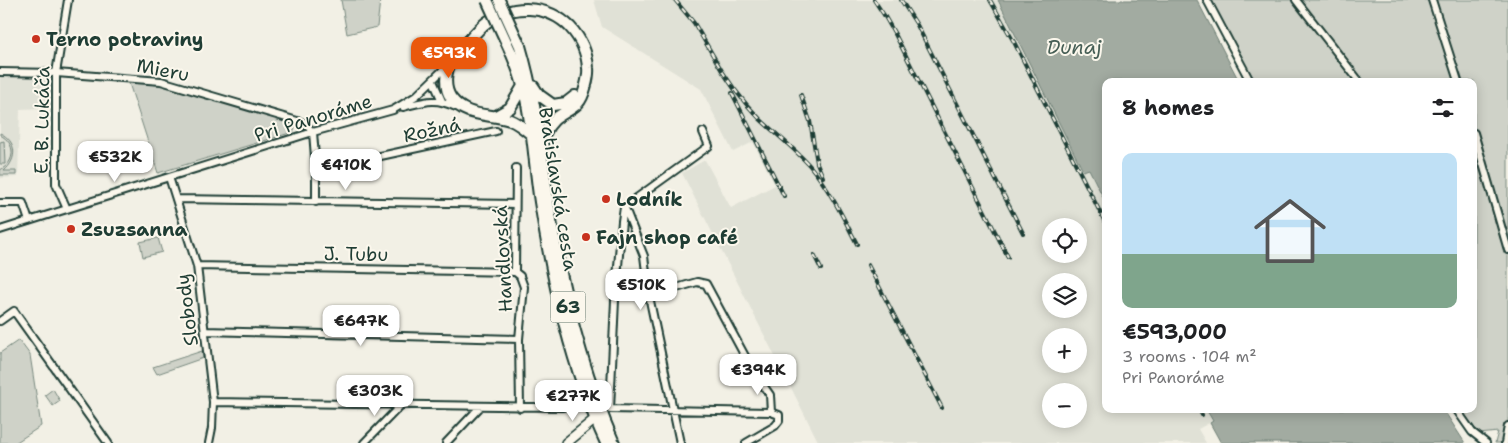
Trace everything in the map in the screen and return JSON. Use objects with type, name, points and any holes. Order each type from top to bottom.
[{"type":"main road","name":"Bratislavská cesta","points":[[487,0],[515,48]]},
{"type":"main road","name":"Bratislavská cesta","points":[[499,0],[527,84],[542,152],[555,243],[568,307],[588,377],[614,443]]},
{"type":"main road","points":[[532,135],[512,121],[496,116],[467,112],[455,102],[447,90],[446,79],[450,62],[485,24],[492,19],[517,10],[537,10],[560,19],[582,42],[589,72],[587,84],[579,103],[558,115],[544,134],[542,152]]},
{"type":"main road","name":"Bratislavská cesta","points":[[527,84],[544,225],[560,306],[577,371],[602,414],[606,443]]},
{"type":"main road","points":[[496,116],[510,108],[527,84],[554,105],[566,103],[584,90]]},
{"type":"main road","points":[[566,443],[602,414]]},
{"type":"street","name":"E. B. Lukáča","points":[[67,209],[56,184],[56,73],[68,0]]},
{"type":"street","points":[[1207,0],[1248,78]]},
{"type":"street","points":[[1296,0],[1357,78]]},
{"type":"street","points":[[1432,0],[1457,78]]},
{"type":"street","name":"Pri Panoráme","points":[[0,230],[313,132],[393,110],[416,96],[450,62]]},
{"type":"street","name":"Mieru","points":[[0,72],[56,73],[161,82],[304,123],[313,132]]},
{"type":"street","points":[[433,81],[447,90]]},
{"type":"street","points":[[433,81],[442,101]]},
{"type":"street","points":[[393,110],[423,102],[442,101],[467,112]]},
{"type":"street","name":"Rožná","points":[[316,170],[496,131]]},
{"type":"street","points":[[313,132],[316,202]]},
{"type":"street","points":[[703,132],[709,146],[624,207],[602,414],[672,411],[777,413],[780,421],[775,426],[746,443]]},
{"type":"street","points":[[1477,143],[1508,250]]},
{"type":"street","name":"Handlovská","points":[[516,168],[515,272],[520,276],[524,287],[520,339],[520,408]]},
{"type":"street","name":"Slobody","points":[[170,177],[198,266],[213,402],[213,422],[209,443]]},
{"type":"street","points":[[176,199],[515,204]]},
{"type":"street","points":[[0,203],[23,203],[29,221]]},
{"type":"street","points":[[624,207],[644,256],[649,296],[680,443]]},
{"type":"street","name":"J. Tubu","points":[[198,266],[515,272]]},
{"type":"street","points":[[649,296],[697,282],[706,284],[753,371],[770,395],[771,412]]},
{"type":"street","points":[[0,321],[14,311],[108,443]]},
{"type":"street","points":[[205,331],[520,339]]},
{"type":"street","points":[[213,402],[563,408]]},
{"type":"street","points":[[364,443],[401,405]]},
{"type":"street","points":[[446,443],[480,407]]},
{"type":"street","points":[[1459,413],[1472,432],[1486,443]]},
{"type":"street","points":[[1505,443],[1508,426]]},
{"type":"shaded area","points":[[341,0],[380,0],[377,27],[347,34]]},
{"type":"shaded area","points":[[594,0],[998,0],[1083,171],[1089,169],[1102,195],[1102,413],[1208,413],[1213,421],[1198,429],[1206,443],[819,443],[682,173],[705,160],[731,208],[775,185],[753,142],[733,152],[701,89],[602,27]]},
{"type":"shaded area","points":[[1210,0],[1508,0],[1508,443],[1495,443],[1498,432],[1479,434],[1464,413],[1477,413],[1477,78],[1251,78]]},
{"type":"shaded area","points":[[24,76],[42,78],[46,81],[47,108],[20,109],[18,177],[0,178],[0,77]]},
{"type":"shaded area","points":[[128,80],[167,86],[289,122],[295,128],[293,132],[158,173]]},
{"type":"shaded area","points":[[0,133],[6,136],[14,150],[12,161],[4,171],[16,171],[16,175],[0,175],[0,170],[9,162],[12,152],[9,143]]},
{"type":"shaded area","points":[[4,141],[5,164],[0,164],[0,142]]},
{"type":"shaded area","points":[[158,238],[162,252],[143,257],[140,242]]},
{"type":"shaded area","points":[[19,340],[30,355],[41,426],[15,443],[0,443],[0,353]]},
{"type":"shaded area","points":[[202,351],[203,358],[157,374],[153,367]]},
{"type":"shaded area","points":[[53,389],[60,401],[53,406],[45,395]]},
{"type":"water","name":"Dunaj","points":[[998,0],[1197,0],[1237,78],[1102,78],[1102,195],[1089,169],[1083,171]]},
{"type":"water","points":[[1208,413],[1446,413],[1465,443],[1221,443],[1210,423],[1213,421]]},
{"type":"railway","points":[[675,0],[694,23],[714,57]]},
{"type":"railway","points":[[874,0],[896,36],[1008,257]]},
{"type":"railway","points":[[901,0],[917,25],[1023,233]]},
{"type":"railway","points":[[990,0],[1014,42],[1102,216]]},
{"type":"railway","points":[[711,52],[727,79],[746,104],[817,175],[836,204],[857,244]]},
{"type":"railway","points":[[732,93],[784,196]]},
{"type":"railway","points":[[801,95],[810,121],[817,163],[823,177]]},
{"type":"railway","points":[[814,255],[821,269]]},
{"type":"railway","points":[[868,265],[942,408]]},
{"type":"place","name":"Terno potraviny","points":[[36,39]]},
{"type":"place","name":"Lodník","points":[[606,199]]},
{"type":"place","name":"Zsuzsanna","points":[[71,229]]},
{"type":"place","name":"Fajn shop café","points":[[586,237]]}]
